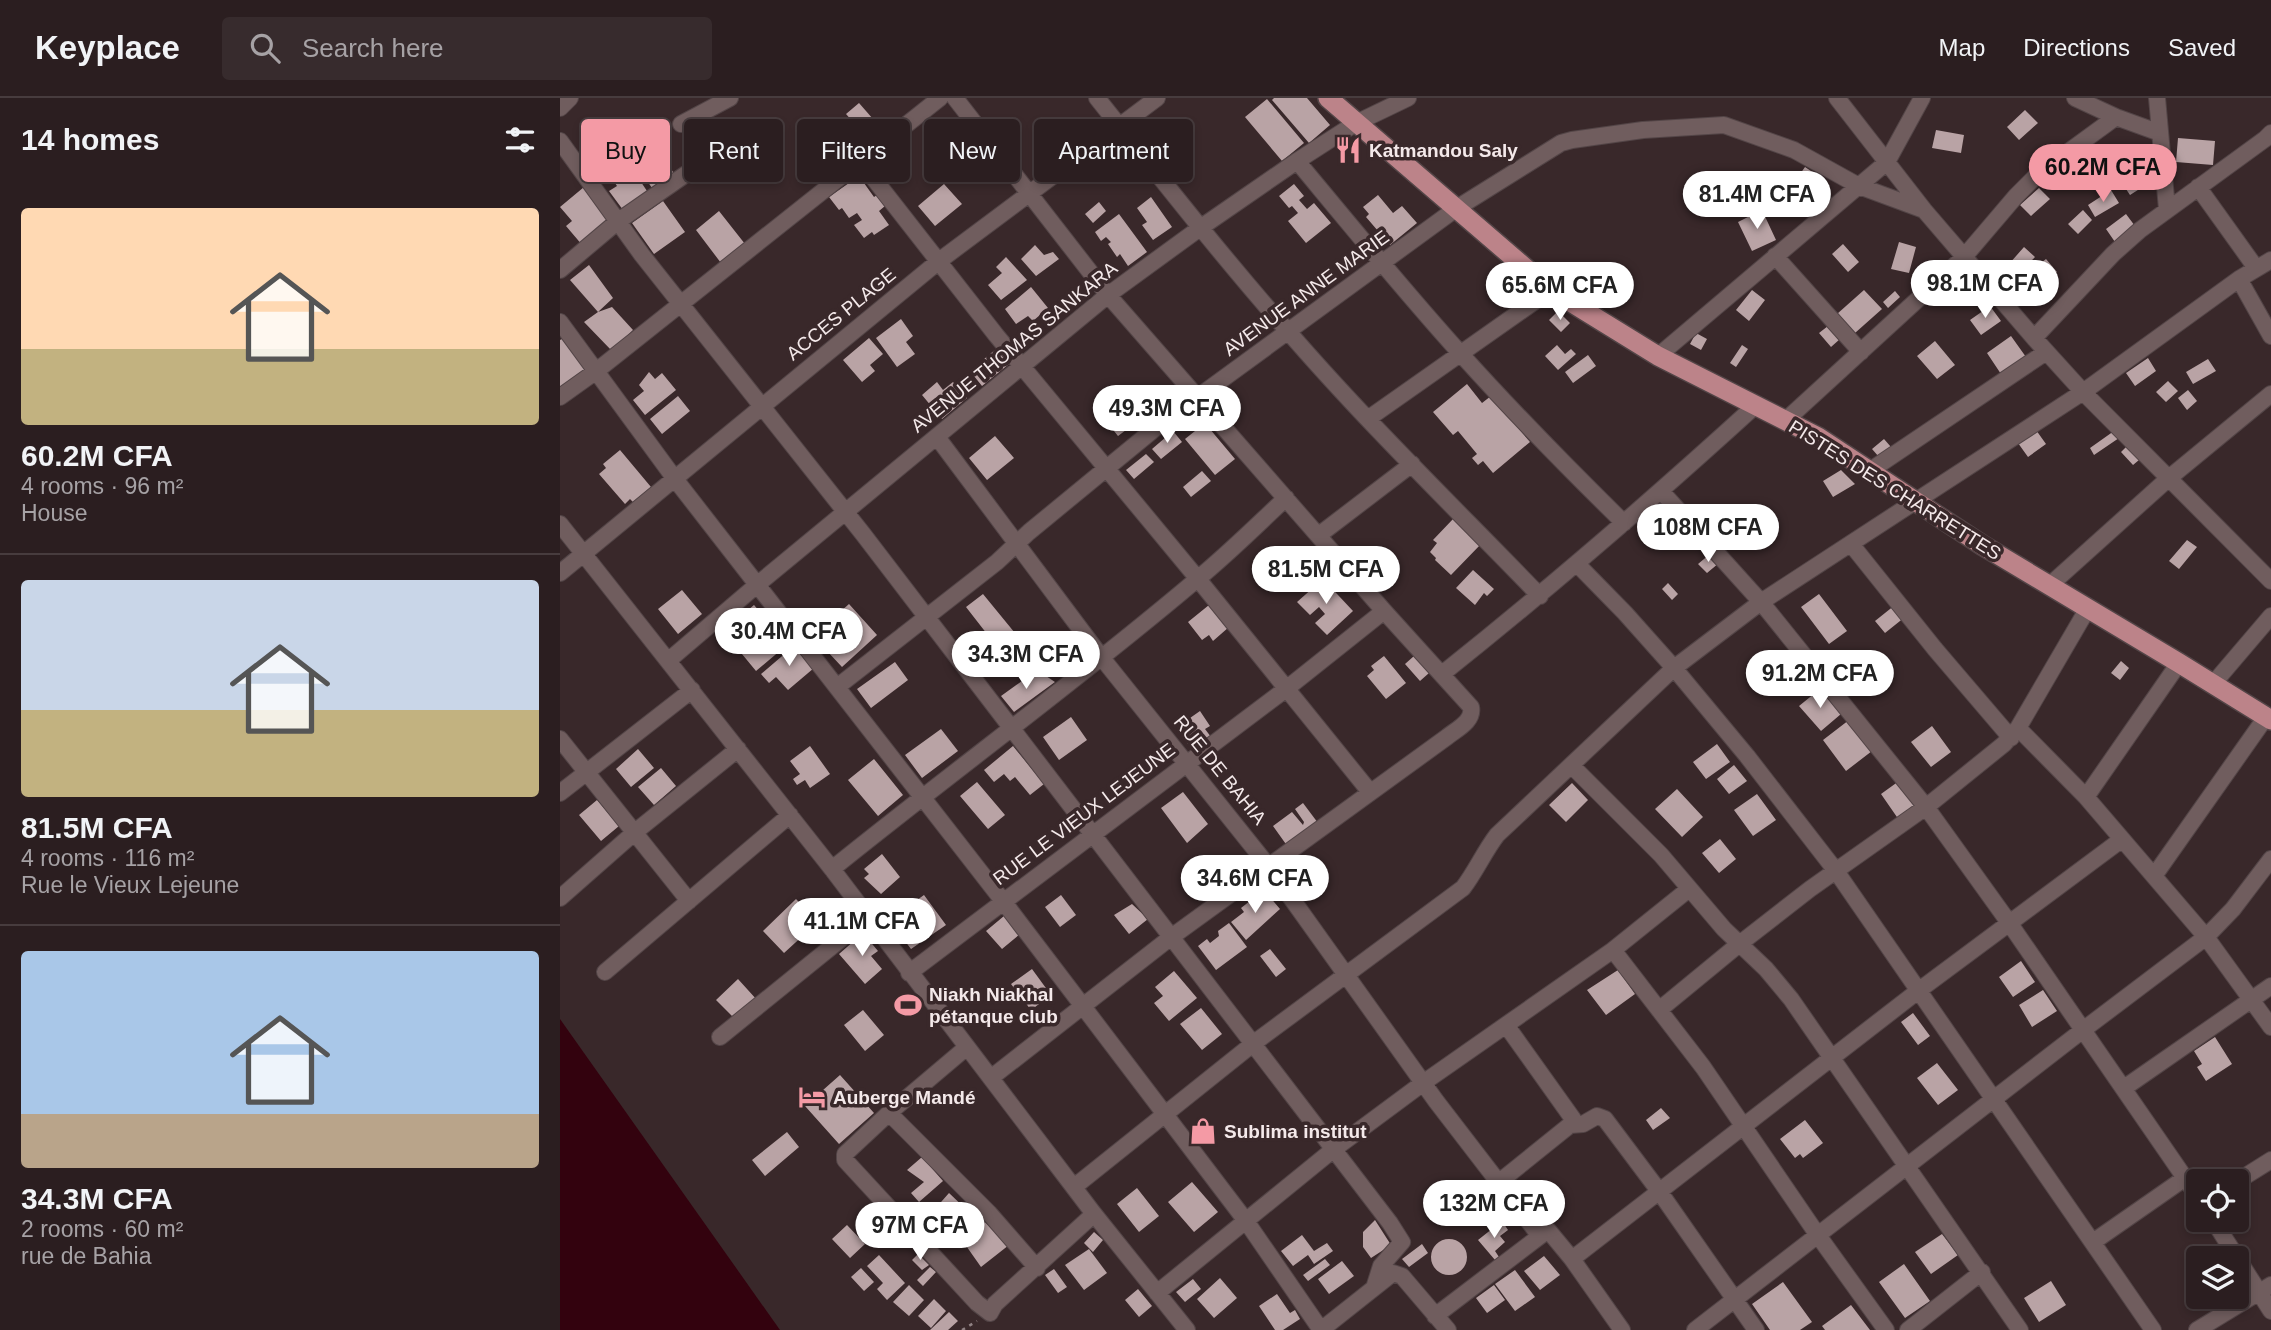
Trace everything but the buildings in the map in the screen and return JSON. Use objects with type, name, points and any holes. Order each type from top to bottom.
[{"type":"main road","name":"PISTES DES CHARRETTES","points":[[1328,98],[1551,290],[1658,356],[1818,437],[1982,545],[2268,719]]},
{"type":"street","points":[[560,108],[570,98]]},
{"type":"street","points":[[681,124],[730,98]]},
{"type":"street","points":[[910,122],[940,98]]},
{"type":"street","points":[[955,98],[1108,295],[1471,707],[1472,712],[1470,718],[1455,731],[1170,938],[992,1077]]},
{"type":"street","points":[[1097,98],[1114,119]]},
{"type":"street","name":"ACCES PLAGE","points":[[1130,119],[1157,98]]},
{"type":"street","name":"AVENUE THOMAS SANKARA","points":[[669,660],[1108,295],[1297,161],[1356,123],[1408,98]]},
{"type":"street","points":[[1837,98],[1924,210],[2046,352],[2271,581]]},
{"type":"street","points":[[1658,356],[1887,162],[1922,98]]},
{"type":"street","points":[[2076,98],[2160,134]]},
{"type":"street","points":[[2157,98],[2168,209]]},
{"type":"street","points":[[1786,420],[1964,257],[2038,174],[2116,117]]},
{"type":"street","name":"AVENUE ANNE MARIE","points":[[1016,544],[1174,412],[1457,208],[1554,147],[1572,139],[1643,130],[1724,125],[1794,150],[1859,186],[1924,210]]},
{"type":"street","points":[[2034,338],[2113,254],[2168,209],[2271,133]]},
{"type":"street","points":[[560,141],[617,222],[927,617],[1401,1240],[1399,1247],[1381,1266],[1374,1288]]},
{"type":"street","points":[[1297,161],[1460,353],[1538,437],[1624,523]]},
{"type":"street","points":[[560,270],[617,222],[684,175]]},
{"type":"street","points":[[560,397],[834,182]]},
{"type":"street","points":[[877,182],[1105,468],[1370,792]]},
{"type":"street","name":"ACCES PLAGE","points":[[560,573],[939,261],[1043,182]]},
{"type":"street","points":[[1164,182],[1287,331],[1540,596]]},
{"type":"street","points":[[1074,1187],[1254,1044],[1463,888],[1476,872],[1497,835],[1674,668],[1761,602],[2083,392],[2239,279],[2267,264],[2198,187]]},
{"type":"street","points":[[1775,256],[1861,352]]},
{"type":"street","points":[[2239,279],[2271,336]]},
{"type":"street","points":[[1369,418],[1551,290]]},
{"type":"street","points":[[560,322],[675,479],[1083,1006],[1245,1221],[1321,1330],[1391,1274],[1398,1273],[1448,1330]]},
{"type":"street","points":[[1871,470],[2046,352]]},
{"type":"street","points":[[2050,585],[2169,478],[2268,401]]},
{"type":"street","points":[[1442,674],[1540,596],[1756,405]]},
{"type":"street","name":"RUE DE BAHIA","points":[[937,437],[1102,658],[1269,867],[1423,1083],[1539,1235]]},
{"type":"street","points":[[1319,535],[1412,464]]},
{"type":"street","points":[[1661,491],[1761,602],[1926,807],[2010,923],[2185,1178],[2093,1242]]},
{"type":"street","points":[[832,869],[1102,658],[1198,579],[1286,498]]},
{"type":"street","points":[[560,524],[832,869],[1094,1214],[1187,1330]]},
{"type":"street","points":[[837,687],[998,562],[1016,544]]},
{"type":"street","points":[[1851,544],[1935,649],[2014,733],[2086,797],[2206,937],[2271,1027]]},
{"type":"street","points":[[1577,564],[1674,668],[1747,756],[1836,871],[2153,1330]]},
{"type":"street","points":[[1659,1010],[1738,944],[1926,807],[2014,733],[2088,608]]},
{"type":"street","name":"RUE LE VIEUX LEJEUNE","points":[[909,973],[1188,764],[1384,611]]},
{"type":"street","points":[[2213,684],[2271,615]]},
{"type":"street","points":[[2086,797],[2179,663]]},
{"type":"street","points":[[560,793],[692,690]]},
{"type":"street","points":[[2154,876],[2268,719]]},
{"type":"street","points":[[560,739],[689,901]]},
{"type":"street","points":[[560,898],[635,832],[738,749]]},
{"type":"street","points":[[1572,766],[1661,855],[1738,944],[1774,979],[1982,1272],[2020,1330]]},
{"type":"street","points":[[605,972],[790,816]]},
{"type":"street","points":[[1572,1259],[1918,991],[2121,839]]},
{"type":"street","points":[[1695,1330],[1906,1165],[2206,937],[2233,909],[2271,859]]},
{"type":"street","points":[[1157,1293],[1334,1149],[1613,950],[1689,889]]},
{"type":"street","points":[[720,1037],[867,918]]},
{"type":"street","points":[[1613,950],[1744,1125],[1886,1330]]},
{"type":"street","points":[[2124,1087],[2271,986]]},
{"type":"street","points":[[1498,1183],[1570,1125],[1573,1119],[1506,1025]]},
{"type":"street","points":[[967,1047],[889,1113],[844,1156],[848,1163],[977,1303],[990,1313],[995,1304],[1094,1214]]},
{"type":"street","points":[[889,1113],[989,1213],[1037,1268]]},
{"type":"street","points":[[1570,1125],[1583,1124],[1597,1116],[1603,1117],[1659,1191],[1756,1330]]},
{"type":"street","points":[[2249,1174],[2271,1160]]},
{"type":"street","points":[[1435,1315],[1549,1230],[1622,1330]]},
{"type":"street","points":[[2222,1232],[2265,1289],[2271,1311]]},
{"type":"street","points":[[1908,1330],[1982,1272]]},
{"type":"street","points":[[2197,1330],[2265,1289]]},
{"type":"shaded area","points":[[560,1019],[780,1330],[560,1330]]},
{"type":"place","name":"Katmandou Saly","points":[[1348,150]]},
{"type":"place","name":"Niakh Niakhal pétanque club","points":[[908,1005]]},
{"type":"place","name":"Auberge Mandé","points":[[812,1097]]},
{"type":"place","name":"Sublima institut","points":[[1203,1131]]}]
